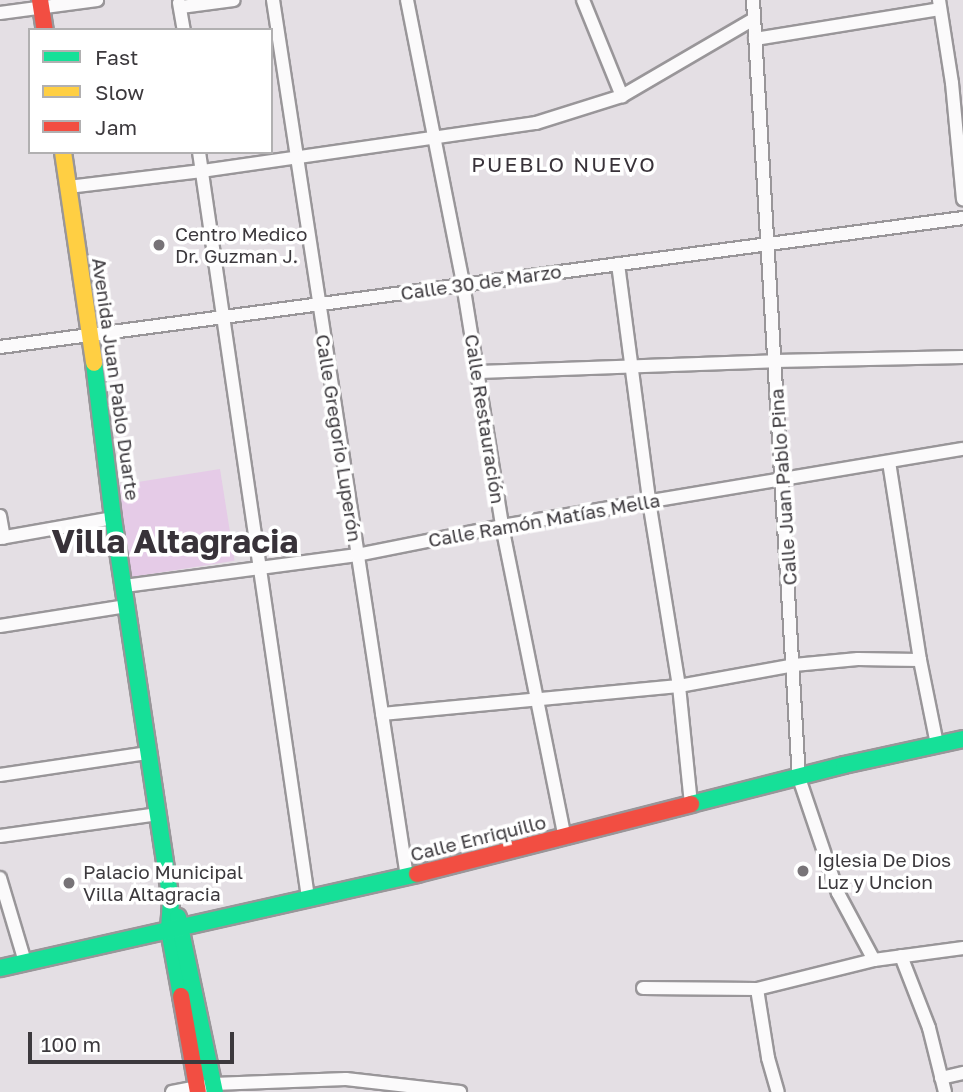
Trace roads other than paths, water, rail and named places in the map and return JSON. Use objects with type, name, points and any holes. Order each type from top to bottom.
[{"type":"street","points":[[0,13],[41,4],[97,0]]},
{"type":"street","points":[[184,28],[179,4],[234,0]]},
{"type":"street","name":"Calle Gregorio Luperón","points":[[273,0],[407,877]]},
{"type":"street","name":"Calle Restauración","points":[[407,0],[479,372],[502,526],[565,838]]},
{"type":"street","points":[[583,0],[622,96]]},
{"type":"street","name":"Calle Juan Pablo Pina","points":[[753,0],[799,778],[838,893],[874,960]]},
{"type":"street","points":[[41,4],[45,28]]},
{"type":"street","points":[[755,39],[939,4],[952,83],[963,199]]},
{"type":"street","points":[[68,187],[202,171],[536,123],[622,96],[754,19]]},
{"type":"street","name":"Avenida Juan Pablo Duarte","points":[[63,154],[148,753],[205,1089]]},
{"type":"street","points":[[199,154],[258,570],[308,897]]},
{"type":"street","name":"Calle 30 de Marzo","points":[[0,347],[963,218]]},
{"type":"street","points":[[618,264],[649,501],[679,686],[691,805]]},
{"type":"street","points":[[479,372],[775,361],[963,358]]},
{"type":"street","name":"Calle Ramón Matías Mella","points":[[125,586],[356,555],[502,526],[963,449]]},
{"type":"street","points":[[889,462],[920,660],[937,744]]},
{"type":"street","points":[[0,516],[2,538],[113,518]]},
{"type":"street","points":[[0,626],[127,607]]},
{"type":"street","points":[[382,714],[679,686],[794,665],[858,659],[920,660]]},
{"type":"street","name":"Calle Enriquillo","points":[[0,968],[407,877],[963,739]]},
{"type":"street","points":[[0,775],[148,753]]},
{"type":"street","points":[[0,836],[158,814]]},
{"type":"street","points":[[0,878],[25,962]]},
{"type":"street","points":[[643,988],[757,989],[874,960],[963,948]]},
{"type":"street","points":[[901,956],[929,1028],[945,1092]]},
{"type":"street","points":[[757,989],[768,1058],[778,1092]]},
{"type":"street","points":[[941,1079],[963,1073]]},
{"type":"street","points":[[172,1092],[346,1079],[460,1092]]},
{"type":"place","name":"Centro Medico Dr. Guzman J.","points":[[159,245]]},
{"type":"place","name":"Iglesia De Dios Luz y Uncion","points":[[803,871]]},
{"type":"place","name":"Palacio Municipal Villa Altagracia","points":[[69,883]]},
{"type":"district","name":"PUEBLO NUEVO","points":[[564,164]]},
{"type":"district","name":"Villa Altagracia","points":[[175,541]]}]
